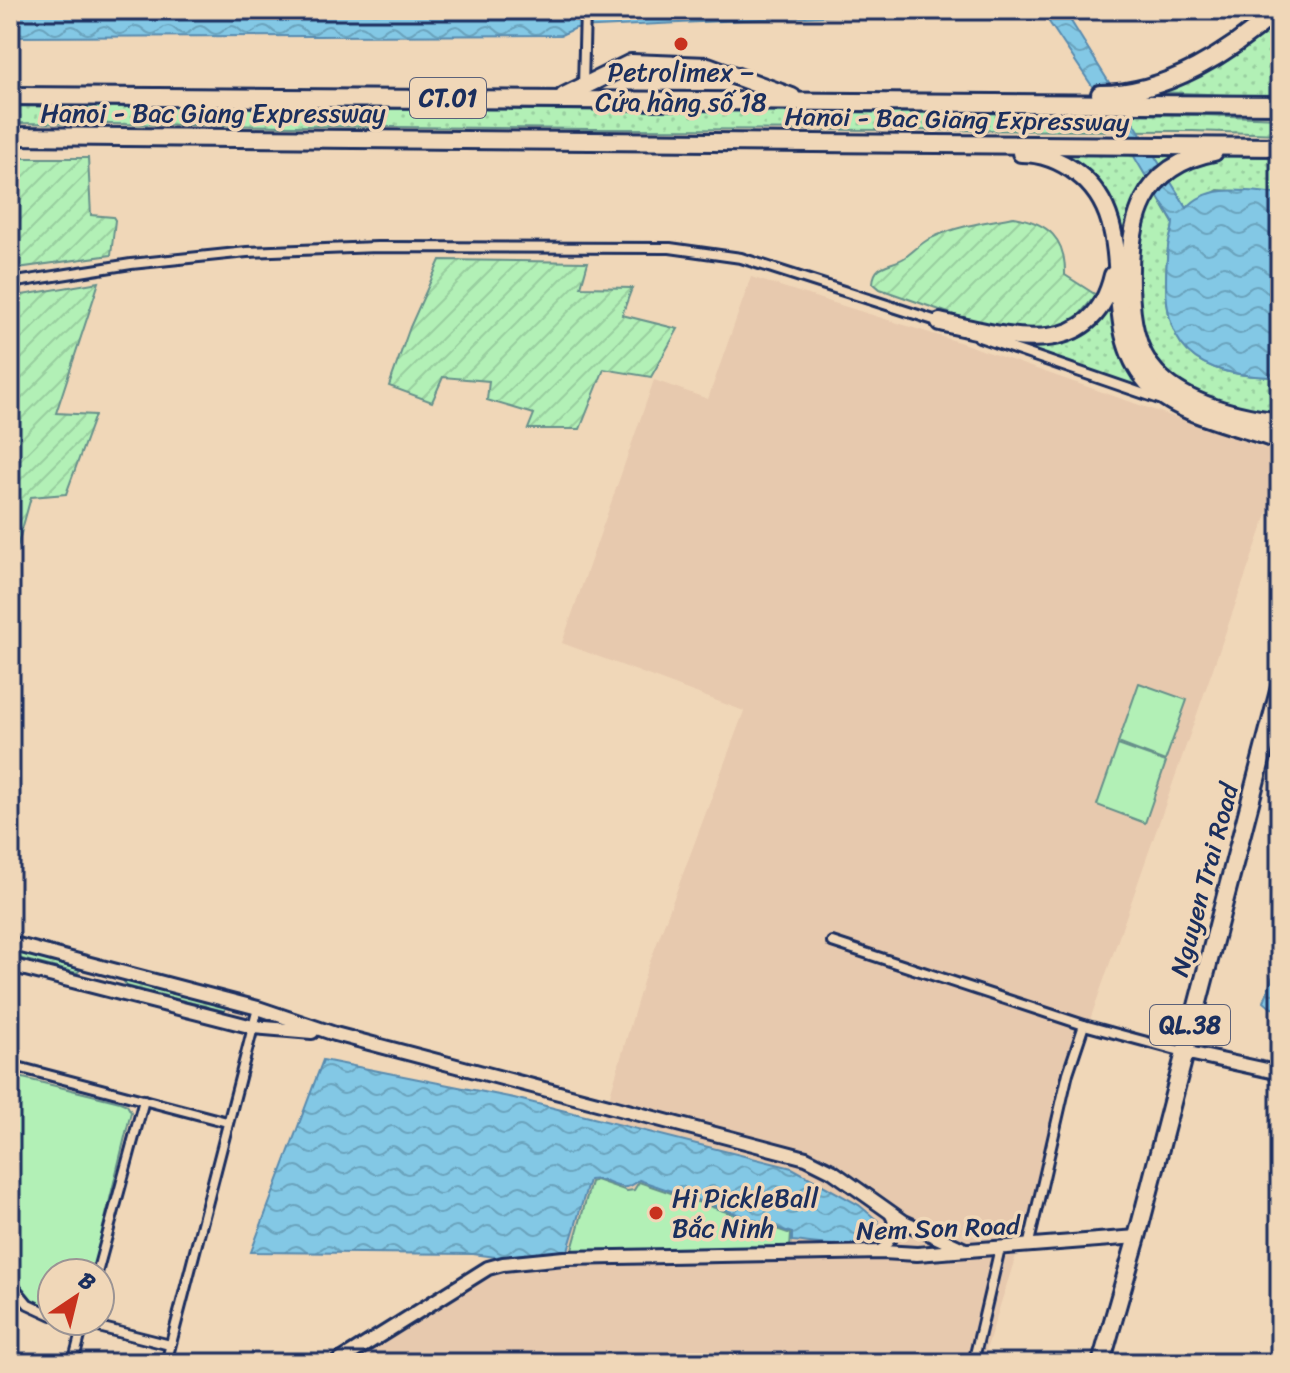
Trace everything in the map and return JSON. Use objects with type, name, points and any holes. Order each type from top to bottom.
[{"type":"highway","points":[[887,101],[941,93],[1111,94],[1128,91],[1189,72],[1223,54],[1278,10]]},
{"type":"highway","points":[[558,98],[631,63],[708,66],[801,100]]},
{"type":"highway","name":"Hanoi - Bac Giang Expressway","points":[[10,96],[1280,105]]},
{"type":"highway","name":"Hanoi - Bac Giang Expressway","points":[[10,136],[1280,147]]},
{"type":"highway","points":[[10,146],[162,144],[216,139]]},
{"type":"highway","points":[[760,141],[808,151],[1037,153],[1049,157],[1080,175],[1102,200],[1113,227],[1120,315],[1129,350],[1145,380],[1176,405],[1280,441]]},
{"type":"highway","points":[[1280,154],[1217,151],[1170,168],[1149,192],[1133,224],[1130,304],[1135,334],[1156,374],[1200,402],[1280,422]]},
{"type":"highway","points":[[940,322],[1013,337],[1046,339],[1080,325],[1094,313],[1108,291],[1116,262]]},
{"type":"highway","name":"Nguyen Trai Road","points":[[1101,1363],[1137,1237],[1280,687]]},
{"type":"main road","points":[[10,943],[258,1008],[335,1034],[806,1158],[832,1171],[923,1232],[965,1250]]},
{"type":"main road","points":[[10,965],[253,1027],[335,1034]]},
{"type":"main road","points":[[103,989],[108,969]]},
{"type":"main road","points":[[1184,1052],[1280,1073]]},
{"type":"main road","name":"Nem Son Road","points":[[336,1363],[488,1268],[503,1264],[564,1258],[876,1252],[917,1254],[1137,1237]]},
{"type":"street","points":[[583,86],[585,10]]},
{"type":"street","points":[[10,283],[131,264],[247,252],[377,247],[670,248],[741,258],[940,322],[1176,405]]},
{"type":"street","points":[[832,942],[1084,1025],[1184,1052]]},
{"type":"street","points":[[166,1363],[258,1008]]},
{"type":"street","points":[[1028,1247],[1068,1073],[1084,1025]]},
{"type":"street","points":[[10,1065],[227,1122]]},
{"type":"street","points":[[101,1257],[144,1100]]},
{"type":"street","points":[[876,1252],[888,1244],[895,1230],[886,1209]]},
{"type":"street","points":[[973,1363],[1000,1248]]},
{"type":"street","points":[[10,1282],[23,1300],[36,1307]]},
{"type":"street","points":[[116,1331],[170,1345]]},
{"type":"street","points":[[73,1363],[78,1337]]},
{"type":"shaded area","points":[[751,277],[962,343],[1280,454],[1280,477],[1092,1014],[982,1363],[318,1363],[489,1262],[564,1253],[645,975],[744,711],[562,643],[654,380],[708,399]]},
{"type":"green space","points":[[1280,19],[1280,97],[1158,92],[1238,53]]},
{"type":"green space","points":[[10,106],[1203,115],[1280,118],[1280,134],[10,123]]},
{"type":"green space","points":[[1054,148],[1199,149],[1129,219],[1123,251],[1077,165]]},
{"type":"green space","points":[[1218,156],[1280,157],[1280,194],[1218,190],[1187,209],[1168,178],[1180,170]]},
{"type":"green space","points":[[10,158],[88,158],[91,215],[113,217],[115,220],[111,255],[10,269]]},
{"type":"green space","points":[[1156,194],[1173,223],[1168,247],[1167,304],[1172,326],[1181,344],[1195,358],[1215,368],[1272,377],[1280,394],[1280,415],[1201,397],[1165,375],[1147,350],[1133,281],[1143,217]]},
{"type":"green space","points":[[1014,217],[1036,223],[1053,234],[1062,251],[1065,275],[1096,295],[1080,314],[1064,324],[1033,335],[977,323],[880,289],[873,283],[880,268],[904,258],[929,239],[960,228]]},
{"type":"green space","points":[[440,260],[588,262],[581,287],[632,288],[622,315],[678,329],[651,377],[604,369],[580,429],[528,429],[534,414],[487,400],[489,381],[443,377],[432,402],[389,386],[410,327]]},
{"type":"green space","points":[[99,282],[56,413],[95,415],[66,494],[31,497],[10,573],[10,297]]},
{"type":"green space","points":[[1111,300],[1122,352],[1137,380],[1137,386],[1023,349],[1024,345],[1050,343]]},
{"type":"green space","points":[[1139,683],[1187,700],[1165,761],[1118,743]]},
{"type":"green space","points":[[1118,745],[1166,762],[1145,823],[1097,805]]},
{"type":"green space","points":[[10,950],[80,970],[77,973],[10,956]]},
{"type":"green space","points":[[127,980],[226,1008],[224,1011],[127,986],[124,982]]},
{"type":"green space","points":[[15,1076],[120,1102],[127,1105],[131,1112],[96,1257],[36,1257],[36,1302],[28,1298],[10,1267],[10,1081]]},
{"type":"green space","name":"Hi PickleBall Bắc Ninh","points":[[596,1180],[627,1191],[634,1190],[639,1182],[791,1234],[790,1249],[572,1250],[591,1182]]},
{"type":"water","points":[[10,10],[867,10],[849,15],[576,28],[561,35],[10,37]]},
{"type":"water","points":[[1041,10],[1064,10],[1187,208],[1207,195],[1230,190],[1280,194],[1280,394],[1271,377],[1214,368],[1195,358],[1181,344],[1172,326],[1167,304],[1168,247],[1173,222],[1094,89]]},
{"type":"water","points":[[1280,954],[1280,1009],[1271,1008],[1264,1002]]},
{"type":"water","points":[[323,1060],[514,1098],[792,1168],[859,1205],[878,1221],[879,1229],[862,1242],[851,1244],[792,1241],[792,1233],[639,1180],[620,1187],[589,1180],[568,1250],[496,1257],[473,1254],[251,1252]]},
{"type":"place","name":"Petrolimex – Cửa hàng số 18","points":[[681,44]]},
{"type":"place","name":"Hi PickleBall Bắc Ninh","points":[[656,1213]]}]
